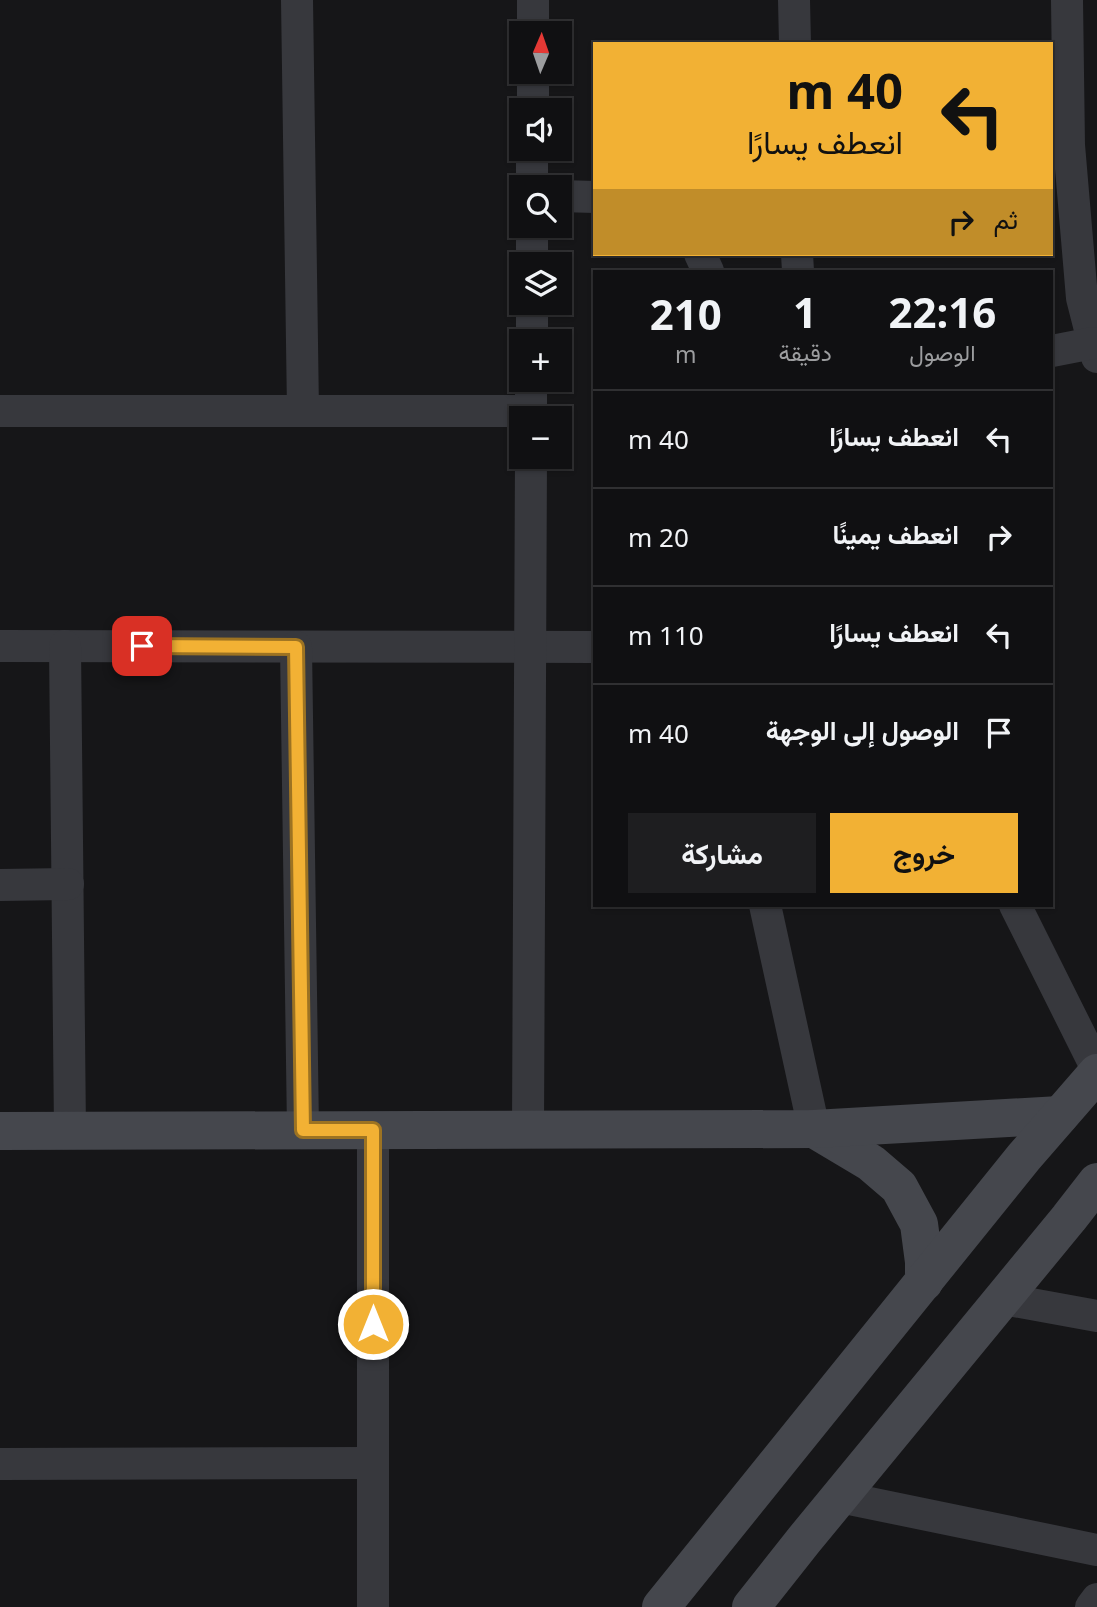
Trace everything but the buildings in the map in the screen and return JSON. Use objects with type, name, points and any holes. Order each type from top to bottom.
[{"type":"street","points":[[297,0],[303,411]]},
{"type":"street","points":[[533,0],[533,21]]},
{"type":"street","points":[[794,0],[795,42]]},
{"type":"street","points":[[1053,351],[1095,350],[1082,298],[1069,145],[1067,0]]},
{"type":"street","points":[[572,196],[593,197]]},
{"type":"street","points":[[0,411],[303,411],[509,415]]},
{"type":"street","points":[[528,1129],[531,469]]},
{"type":"street","points":[[0,646],[593,647]]},
{"type":"street","points":[[65,646],[70,1131]]},
{"type":"street","points":[[296,647],[303,1130]]},
{"type":"street","points":[[0,886],[68,884]]},
{"type":"street","points":[[765,907],[814,1129],[871,1163],[899,1187],[919,1224],[924,1282]]},
{"type":"street","points":[[661,1607],[1024,1157],[1097,1071],[1016,907]]},
{"type":"street","points":[[0,1131],[814,1129],[1060,1115]]},
{"type":"street","points":[[373,1130],[373,1607]]},
{"type":"street","points":[[751,1607],[1097,1182]]},
{"type":"street","points":[[1003,1299],[1097,1316]]},
{"type":"street","points":[[0,1464],[373,1463]]},
{"type":"street","points":[[840,1497],[1097,1550]]},
{"type":"street","points":[[1091,1607],[1097,1599]]},
{"type":"route","points":[[142,646],[296,647],[303,1130],[373,1130],[373,1324]]}]
